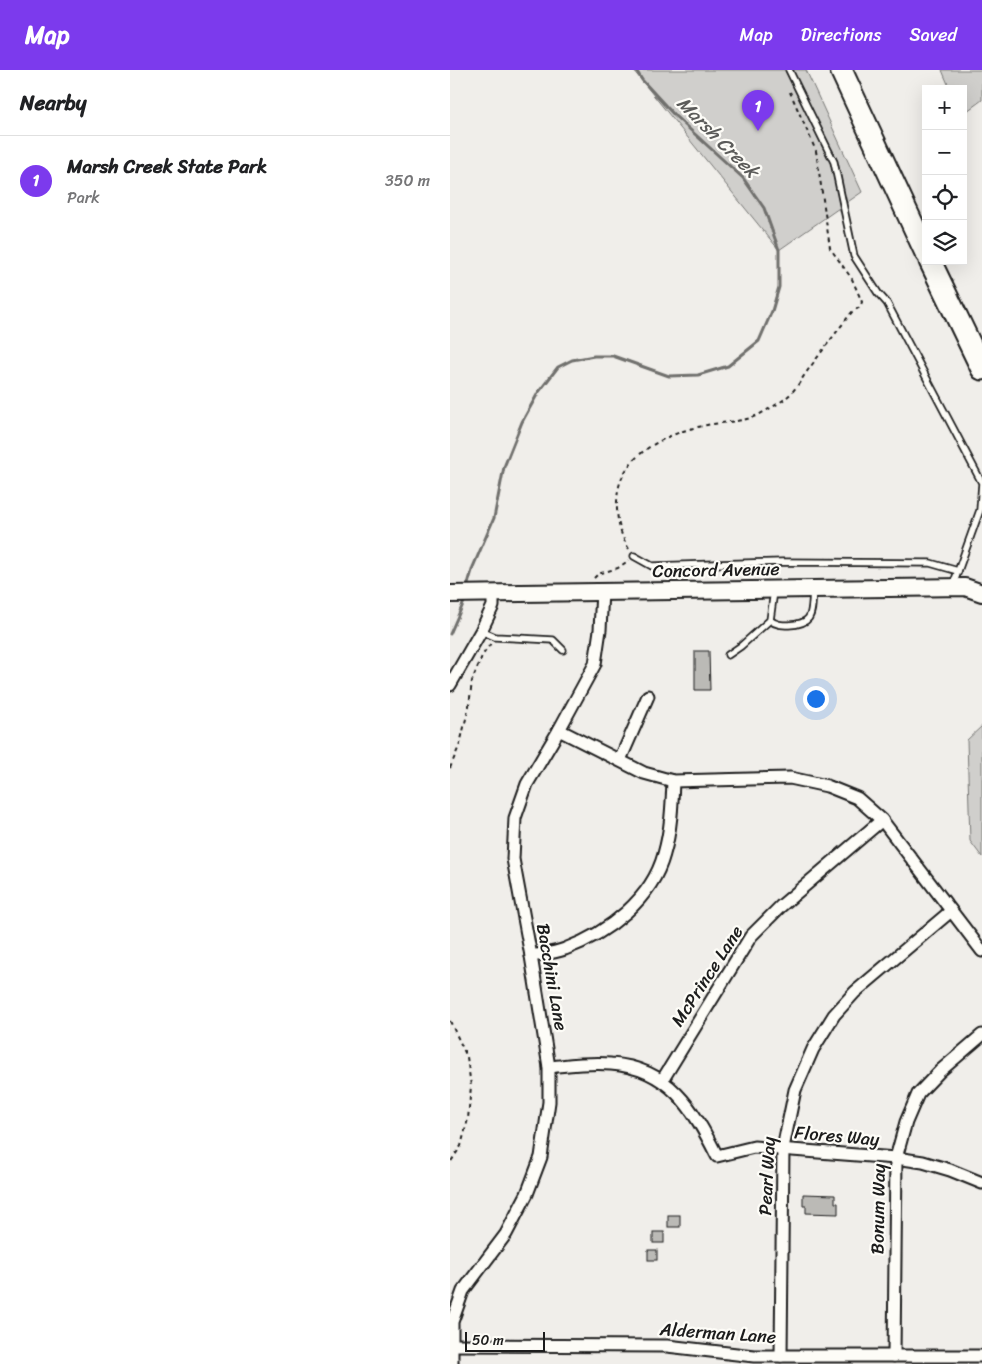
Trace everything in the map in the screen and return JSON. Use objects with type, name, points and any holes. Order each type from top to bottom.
[{"type":"highway","points":[[841,70],[922,244]]},
{"type":"highway","points":[[932,265],[982,368]]},
{"type":"street","name":"Concord Avenue","points":[[450,594],[493,594],[596,586],[774,589],[965,587],[982,593]]},
{"type":"street","name":"Bacchini Lane","points":[[452,1364],[452,1322],[463,1291],[506,1234],[528,1194],[541,1157],[550,1102],[550,1067],[513,859],[515,818],[528,784],[595,664],[600,630],[596,586]]},
{"type":"street","points":[[450,685],[481,632],[493,606],[493,594]]},
{"type":"street","points":[[620,760],[648,696]]},
{"type":"street","points":[[559,730],[644,773],[674,781],[790,778],[827,786],[857,798],[882,820],[982,951]]},
{"type":"street","points":[[531,956],[563,950],[592,938],[615,922],[653,882],[664,855],[670,827],[674,781]]},
{"type":"street","name":"McPrince Lane","points":[[663,1079],[751,936],[780,906],[882,820]]},
{"type":"street","name":"Pearl Way","points":[[780,1356],[783,1148],[795,1090],[813,1049],[834,1015],[855,992],[951,911]]},
{"type":"street","name":"Bonum Way","points":[[894,1356],[896,1158],[906,1122],[918,1094],[940,1071],[982,1035]]},
{"type":"street","name":"Flores Way","points":[[550,1067],[611,1064],[637,1068],[663,1079],[683,1100],[701,1125],[717,1156],[754,1147],[896,1158],[923,1162],[950,1170],[982,1183]]},
{"type":"street","name":"Alderman Lane","points":[[452,1345],[667,1346],[754,1356],[982,1356]]},
{"type":"lane","points":[[790,70],[834,162],[854,256],[878,293],[887,303],[982,483],[980,510],[953,587]]},
{"type":"lane","points":[[634,556],[652,566],[782,562],[930,563],[958,571]]},
{"type":"lane","points":[[728,655],[770,620],[774,589]]},
{"type":"lane","points":[[770,620],[774,624],[782,625],[806,622],[810,614],[813,589]]},
{"type":"lane","points":[[481,632],[496,637],[553,640],[563,650]]},
{"type":"path","points":[[596,586],[598,574],[618,568],[634,556],[626,543],[619,524],[616,505],[618,488],[623,473],[631,463],[646,449],[670,436],[708,424],[737,422],[763,413],[789,396],[852,312],[860,308],[862,302],[852,279],[830,248],[816,151],[788,88]]},
{"type":"path","points":[[450,768],[460,744],[469,706],[472,681],[482,656],[496,637]]},
{"type":"path","points":[[450,1021],[467,1057],[471,1086],[468,1119],[461,1146],[450,1163]]},
{"type":"shaded area","points":[[633,70],[806,70],[862,192],[779,250]]},
{"type":"shaded area","points":[[942,70],[982,70],[982,100],[967,111],[967,85],[948,85]]},
{"type":"shaded area","points":[[982,726],[982,857],[970,841],[967,740]]},
{"type":"building","points":[[695,651],[709,651],[710,690],[695,690]]},
{"type":"building","points":[[803,1194],[835,1195],[835,1203],[838,1203],[838,1214],[806,1213],[806,1206],[803,1206]]},
{"type":"building","points":[[668,1215],[680,1215],[680,1227],[668,1227]]},
{"type":"building","points":[[653,1232],[664,1232],[664,1243],[653,1243]]},
{"type":"building","points":[[648,1250],[657,1250],[657,1260],[648,1260]]},
{"type":"waterway","name":"Marsh Creek","points":[[468,584],[473,567],[494,518],[504,467],[522,422],[538,393],[558,367],[572,360],[594,356],[613,356],[669,376],[698,375],[728,366],[759,341],[772,311],[779,287],[779,250],[764,208],[743,178],[675,116],[642,80],[636,70]]},
{"type":"waterway","name":"Marsh Creek","points":[[450,634],[464,602]]},
{"type":"place","name":"Marsh Creek State Park","points":[[758,131]]}]
